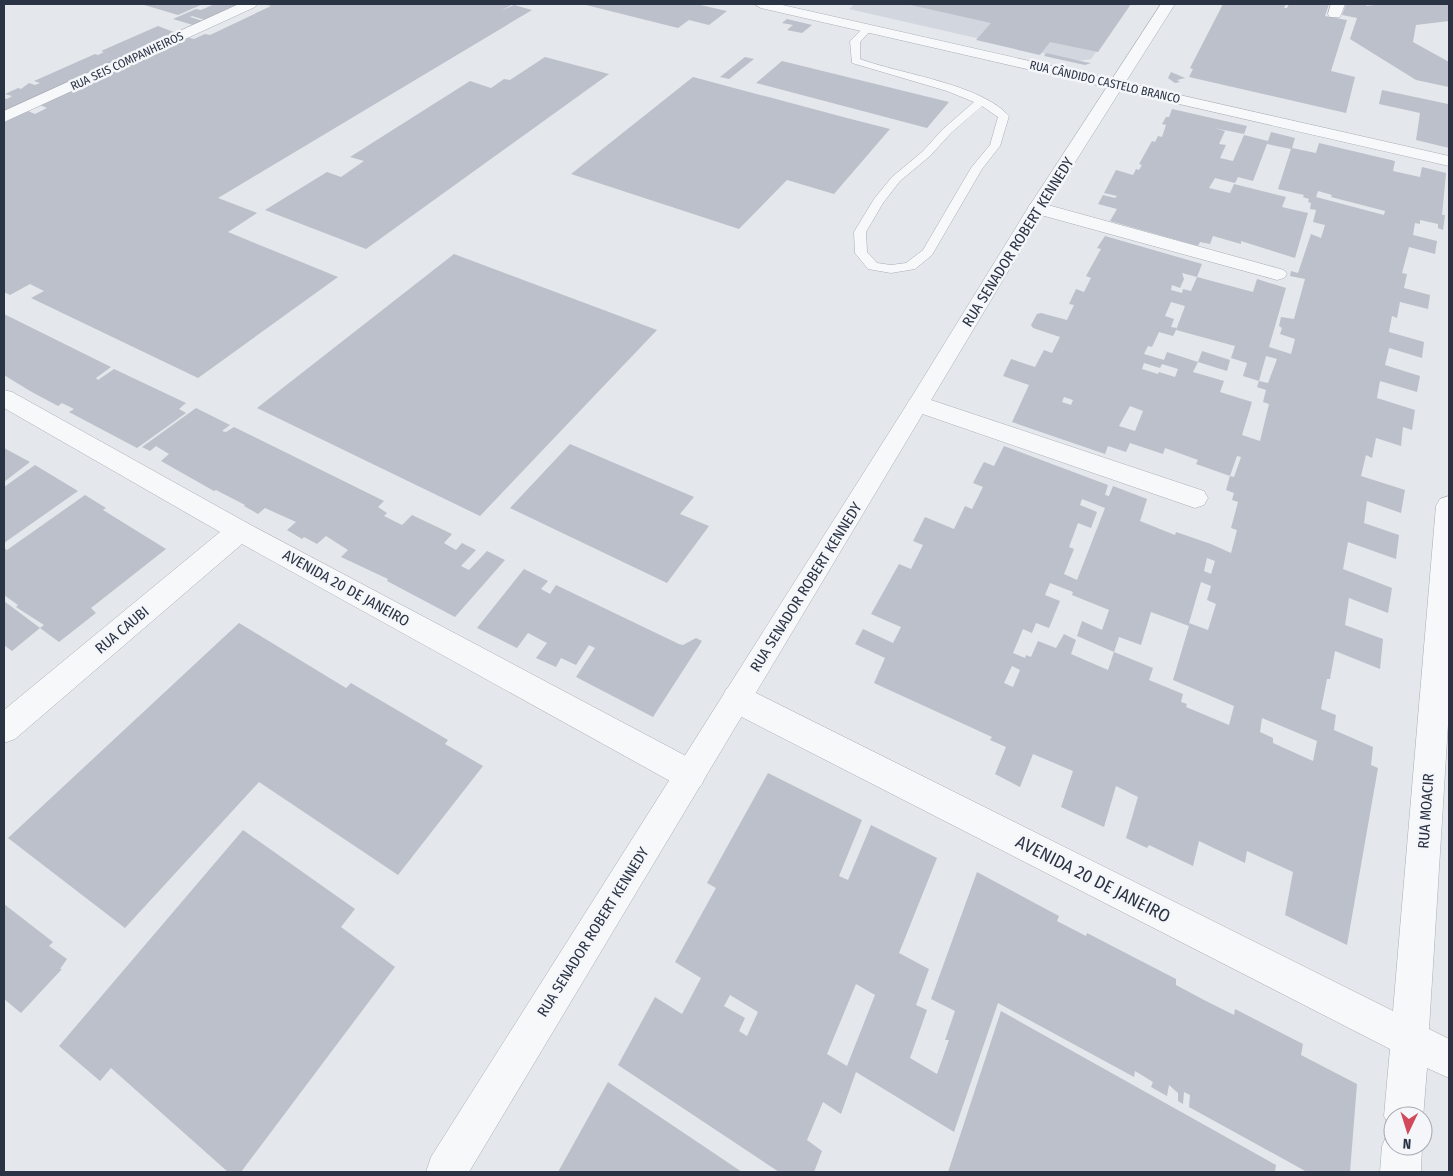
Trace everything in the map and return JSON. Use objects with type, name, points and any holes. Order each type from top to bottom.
[{"type":"street","name":"RUA SEIS COMPANHEIROS","points":[[4,117],[250,4]]},
{"type":"street","name":"RUA CÂNDIDO CASTELO BRANCO","points":[[761,4],[1449,161]]},
{"type":"street","name":"RUA SENADOR ROBERT KENNEDY","points":[[446,1172],[919,404],[1037,208],[1168,4]]},
{"type":"street","points":[[1037,208],[1277,274]]},
{"type":"street","name":"AVENIDA 20 DE JANEIRO","points":[[4,398],[240,530],[690,775]]},
{"type":"street","points":[[919,404],[1195,498]]},
{"type":"street","name":"RUA MOACIR","points":[[1405,1106],[1449,506]]},
{"type":"street","name":"RUA CAUBI","points":[[4,729],[240,530]]},
{"type":"street","name":"AVENIDA 20 DE JANEIRO","points":[[737,699],[1449,1059]]},
{"type":"street","points":[[1401,1172],[1402,1156]]},
{"type":"lane","points":[[867,29],[854,41],[855,61],[877,69],[948,88],[981,101],[1004,116],[995,146],[977,168],[928,252],[910,266],[892,269],[873,266],[861,253],[860,232],[878,202],[896,180],[981,101]]},
{"type":"shaded area","points":[[855,4],[1130,4],[1091,59],[1078,61],[849,9]]},
{"type":"building","points":[[141,4],[203,4],[178,15]]},
{"type":"building","points":[[215,4],[244,4],[205,20],[192,16],[190,17],[203,21],[193,25],[173,19],[196,9],[201,10]]},
{"type":"building","points":[[264,4],[513,4],[501,11],[514,5],[532,10],[218,198],[257,213],[228,232],[338,277],[198,378],[31,298],[44,291],[30,284],[10,295],[4,292],[4,122],[28,111],[35,114],[47,108],[40,105],[187,37],[194,39],[205,34],[210,35],[271,6]]},
{"type":"building","points":[[582,4],[696,4],[727,11],[709,25],[689,20],[678,28]]},
{"type":"building","points":[[906,4],[1131,4],[1098,52],[1050,42],[1040,55],[976,40],[991,23]]},
{"type":"building","points":[[1223,4],[1286,4],[1284,8],[1287,8],[1289,4],[1329,4],[1325,16],[1347,20],[1331,71],[1355,77],[1346,113],[1189,77],[1193,69],[1190,68]]},
{"type":"building","points":[[1346,4],[1367,4],[1366,6],[1383,4],[1449,4],[1449,21],[1416,25],[1413,42],[1449,62],[1449,87],[1416,80],[1350,39],[1357,18],[1342,15]]},
{"type":"building","points":[[787,19],[812,25],[802,33],[787,30],[793,25],[782,23]]},
{"type":"building","points":[[158,26],[179,34],[4,115],[4,98],[7,99],[12,96],[5,94],[18,88],[21,89],[29,83],[35,85],[40,83],[34,81],[95,54],[98,55],[104,52],[101,51]]},
{"type":"building","points":[[1046,53],[1091,63],[1085,65],[1044,56]]},
{"type":"building","points":[[545,57],[609,74],[366,249],[265,210],[327,172],[341,177],[364,161],[350,157],[470,81],[491,88],[504,79],[510,80]]},
{"type":"building","points":[[745,57],[754,59],[729,79],[720,77]]},
{"type":"building","points":[[782,61],[949,102],[927,128],[756,83]]},
{"type":"building","points":[[1171,72],[1185,78],[1177,80],[1180,82],[1175,83],[1168,78]]},
{"type":"building","points":[[693,77],[890,129],[834,194],[787,180],[739,229],[571,174]]},
{"type":"building","points":[[1382,90],[1448,104],[1449,100],[1449,148],[1416,140],[1420,113],[1379,104]]},
{"type":"building","points":[[1172,109],[1247,126],[1244,134],[1214,128],[1225,131],[1219,144],[1226,145],[1220,158],[1233,161],[1244,135],[1268,141],[1271,132],[1295,138],[1292,148],[1316,153],[1319,143],[1395,161],[1393,171],[1420,177],[1422,167],[1446,173],[1442,215],[1445,215],[1443,230],[1438,228],[1438,224],[1420,220],[1420,224],[1415,223],[1413,235],[1437,241],[1435,254],[1409,247],[1402,273],[1407,274],[1404,288],[1430,295],[1428,309],[1400,302],[1397,318],[1392,316],[1389,332],[1424,342],[1422,358],[1389,348],[1385,365],[1420,376],[1417,392],[1380,381],[1377,398],[1415,410],[1412,430],[1403,427],[1401,446],[1376,438],[1372,458],[1366,455],[1361,476],[1405,490],[1401,513],[1367,501],[1364,523],[1399,535],[1396,559],[1348,542],[1343,569],[1392,588],[1388,613],[1349,598],[1345,625],[1383,639],[1380,669],[1335,651],[1330,679],[1327,679],[1321,709],[1336,715],[1334,730],[1373,747],[1371,765],[1378,768],[1347,945],[1285,915],[1293,872],[1247,851],[1245,863],[1199,841],[1193,866],[1149,845],[1147,848],[1126,838],[1138,797],[1116,786],[1104,827],[1061,807],[1073,771],[1033,754],[1020,787],[995,774],[1006,747],[990,740],[992,737],[874,683],[885,658],[855,644],[863,629],[893,643],[901,627],[871,614],[899,564],[911,569],[923,545],[913,541],[925,517],[954,529],[965,506],[972,509],[983,487],[973,483],[984,462],[994,466],[1004,446],[1108,485],[1105,495],[1109,496],[1113,486],[1147,499],[1140,521],[1175,535],[1176,532],[1211,544],[1231,553],[1237,530],[1231,528],[1238,502],[1232,500],[1234,493],[1226,490],[1230,476],[1196,464],[1198,460],[1165,448],[1163,454],[1130,443],[1126,452],[1108,446],[1105,454],[1012,422],[1029,385],[1003,376],[1011,359],[1035,367],[1044,350],[1052,353],[1060,337],[1033,328],[1031,325],[1037,314],[1041,313],[1067,320],[1074,305],[1069,304],[1076,289],[1084,292],[1091,278],[1086,276],[1101,249],[1097,248],[1105,236],[1202,264],[1197,277],[1253,292],[1257,279],[1286,288],[1269,347],[1291,354],[1295,339],[1280,334],[1282,328],[1279,326],[1281,317],[1294,319],[1305,279],[1290,276],[1291,271],[1298,273],[1311,234],[1321,238],[1325,225],[1313,222],[1316,210],[1310,209],[1311,203],[1308,202],[1309,199],[1303,197],[1304,195],[1278,189],[1291,149],[1267,144],[1253,181],[1238,177],[1235,183],[1215,178],[1209,188],[1230,193],[1234,184],[1286,197],[1282,207],[1308,213],[1295,258],[1241,241],[1241,244],[1213,236],[1210,244],[1200,242],[1198,246],[1110,221],[1117,209],[1098,204],[1103,195],[1115,198],[1117,196],[1104,193],[1116,170],[1133,175],[1136,169],[1139,170],[1142,165],[1139,164],[1152,141],[1155,142],[1158,136],[1162,137],[1166,125],[1162,124],[1166,117],[1169,117]],"holes":[[[1318,191],[1332,195],[1331,197],[1385,211],[1384,215],[1316,197]],[[1182,273],[1197,277],[1191,291],[1183,289],[1182,293],[1171,290],[1172,285],[1180,288],[1184,279]],[[1171,302],[1185,306],[1177,328],[1171,327],[1174,319],[1165,316]],[[1176,330],[1235,346],[1231,358],[1247,363],[1243,376],[1259,381],[1257,387],[1266,390],[1263,402],[1269,404],[1260,441],[1242,435],[1252,402],[1220,392],[1224,381],[1193,372],[1198,362],[1167,352],[1164,360],[1144,354],[1148,346],[1152,347],[1159,332],[1173,336]],[[1266,356],[1277,359],[1268,383],[1259,381]],[[1144,363],[1160,368],[1162,364],[1178,369],[1175,377],[1159,372],[1158,374],[1142,369]],[[1064,397],[1073,400],[1071,405],[1062,402]],[[1130,406],[1143,411],[1135,431],[1119,426]],[[1237,456],[1241,457],[1234,477],[1230,476]],[[1082,499],[1105,508],[1077,580],[1064,574],[1074,549],[1069,547],[1078,523],[1091,528],[1097,512],[1080,505]],[[1207,558],[1215,561],[1211,574],[1204,571]],[[1201,582],[1211,586],[1207,600],[1216,604],[1208,630],[1189,623]],[[1050,583],[1073,592],[1072,595],[1109,610],[1102,630],[1082,621],[1077,636],[1114,652],[1108,670],[1071,654],[1076,640],[1064,634],[1056,648],[1038,641],[1031,657],[1026,655],[1025,658],[1013,653],[1023,629],[1032,633],[1036,623],[1049,628],[1060,601],[1045,595]],[[1151,612],[1189,626],[1173,680],[1234,706],[1229,725],[1186,707],[1187,704],[1181,702],[1183,694],[1149,680],[1153,668],[1114,652],[1119,637],[1141,645]],[[1012,666],[1020,670],[1013,687],[1004,683]],[[1262,718],[1317,741],[1313,761],[1273,743],[1273,738],[1260,732]]]},
{"type":"building","points":[[454,254],[657,330],[480,516],[257,408]]},
{"type":"building","points":[[4,314],[111,367],[96,378],[98,380],[114,369],[186,403],[179,409],[186,413],[137,448],[69,412],[74,409],[62,403],[58,406],[30,391],[4,375]]},
{"type":"building","points":[[1202,351],[1230,360],[1227,371],[1198,362]]},
{"type":"building","points":[[196,408],[230,425],[222,431],[226,432],[234,427],[384,501],[378,507],[387,513],[384,516],[402,525],[412,515],[452,534],[444,543],[456,550],[462,543],[476,550],[461,566],[469,570],[487,551],[505,560],[455,617],[387,581],[388,579],[341,557],[348,550],[326,536],[317,544],[304,537],[302,539],[287,530],[296,522],[265,508],[258,514],[245,505],[216,490],[214,491],[161,461],[169,454],[156,446],[150,451],[142,447]]},
{"type":"building","points":[[570,444],[694,497],[680,514],[709,526],[667,583],[510,508]]},
{"type":"building","points":[[4,448],[30,462],[4,482]]},
{"type":"building","points":[[35,465],[78,491],[4,543],[4,487]]},
{"type":"building","points":[[85,495],[106,508],[103,510],[166,549],[91,608],[96,613],[59,642],[40,628],[44,625],[16,607],[18,605],[4,595],[4,548],[7,550]]},
{"type":"building","points":[[524,569],[548,581],[541,589],[550,594],[556,585],[679,644],[683,645],[696,638],[702,641],[653,717],[576,677],[595,648],[589,645],[576,665],[561,658],[556,667],[536,658],[547,643],[528,633],[517,648],[477,628]]},
{"type":"building","points":[[4,601],[40,628],[12,651],[4,645]]},
{"type":"building","points":[[239,623],[346,688],[351,683],[448,740],[445,744],[483,766],[398,875],[259,782],[125,928],[8,838]]},
{"type":"building","points":[[768,773],[862,820],[839,876],[848,880],[871,825],[937,858],[899,953],[929,969],[916,1005],[927,1010],[910,1058],[937,1074],[949,1040],[945,1040],[955,1011],[931,999],[977,872],[1059,916],[1057,921],[1086,936],[1087,933],[1176,979],[1176,985],[1204,1000],[1234,1015],[1235,1009],[1303,1044],[1301,1055],[1357,1084],[1350,1172],[1307,1172],[1189,1107],[1190,1095],[1184,1092],[1183,1104],[1178,1101],[1178,1093],[1169,1085],[1167,1096],[1151,1087],[1153,1082],[1135,1071],[1134,1077],[998,1003],[954,1132],[856,1072],[841,1114],[823,1102],[807,1140],[822,1151],[814,1172],[779,1172],[618,1065],[655,997],[682,1014],[701,978],[675,962],[716,888],[707,883]],"holes":[[[856,984],[875,995],[847,1066],[827,1054]],[[730,995],[758,1012],[747,1036],[739,1031],[745,1018],[724,1006]]]},
{"type":"building","points":[[243,830],[355,909],[341,927],[395,967],[241,1172],[228,1172],[111,1068],[100,1081],[59,1046]]},
{"type":"building","points":[[4,904],[53,942],[49,946],[67,959],[60,969],[62,969],[21,1013],[4,999]]},
{"type":"building","points":[[1001,1011],[1276,1165],[1275,1172],[948,1172]]},
{"type":"building","points":[[608,1082],[742,1172],[558,1172]]}]
